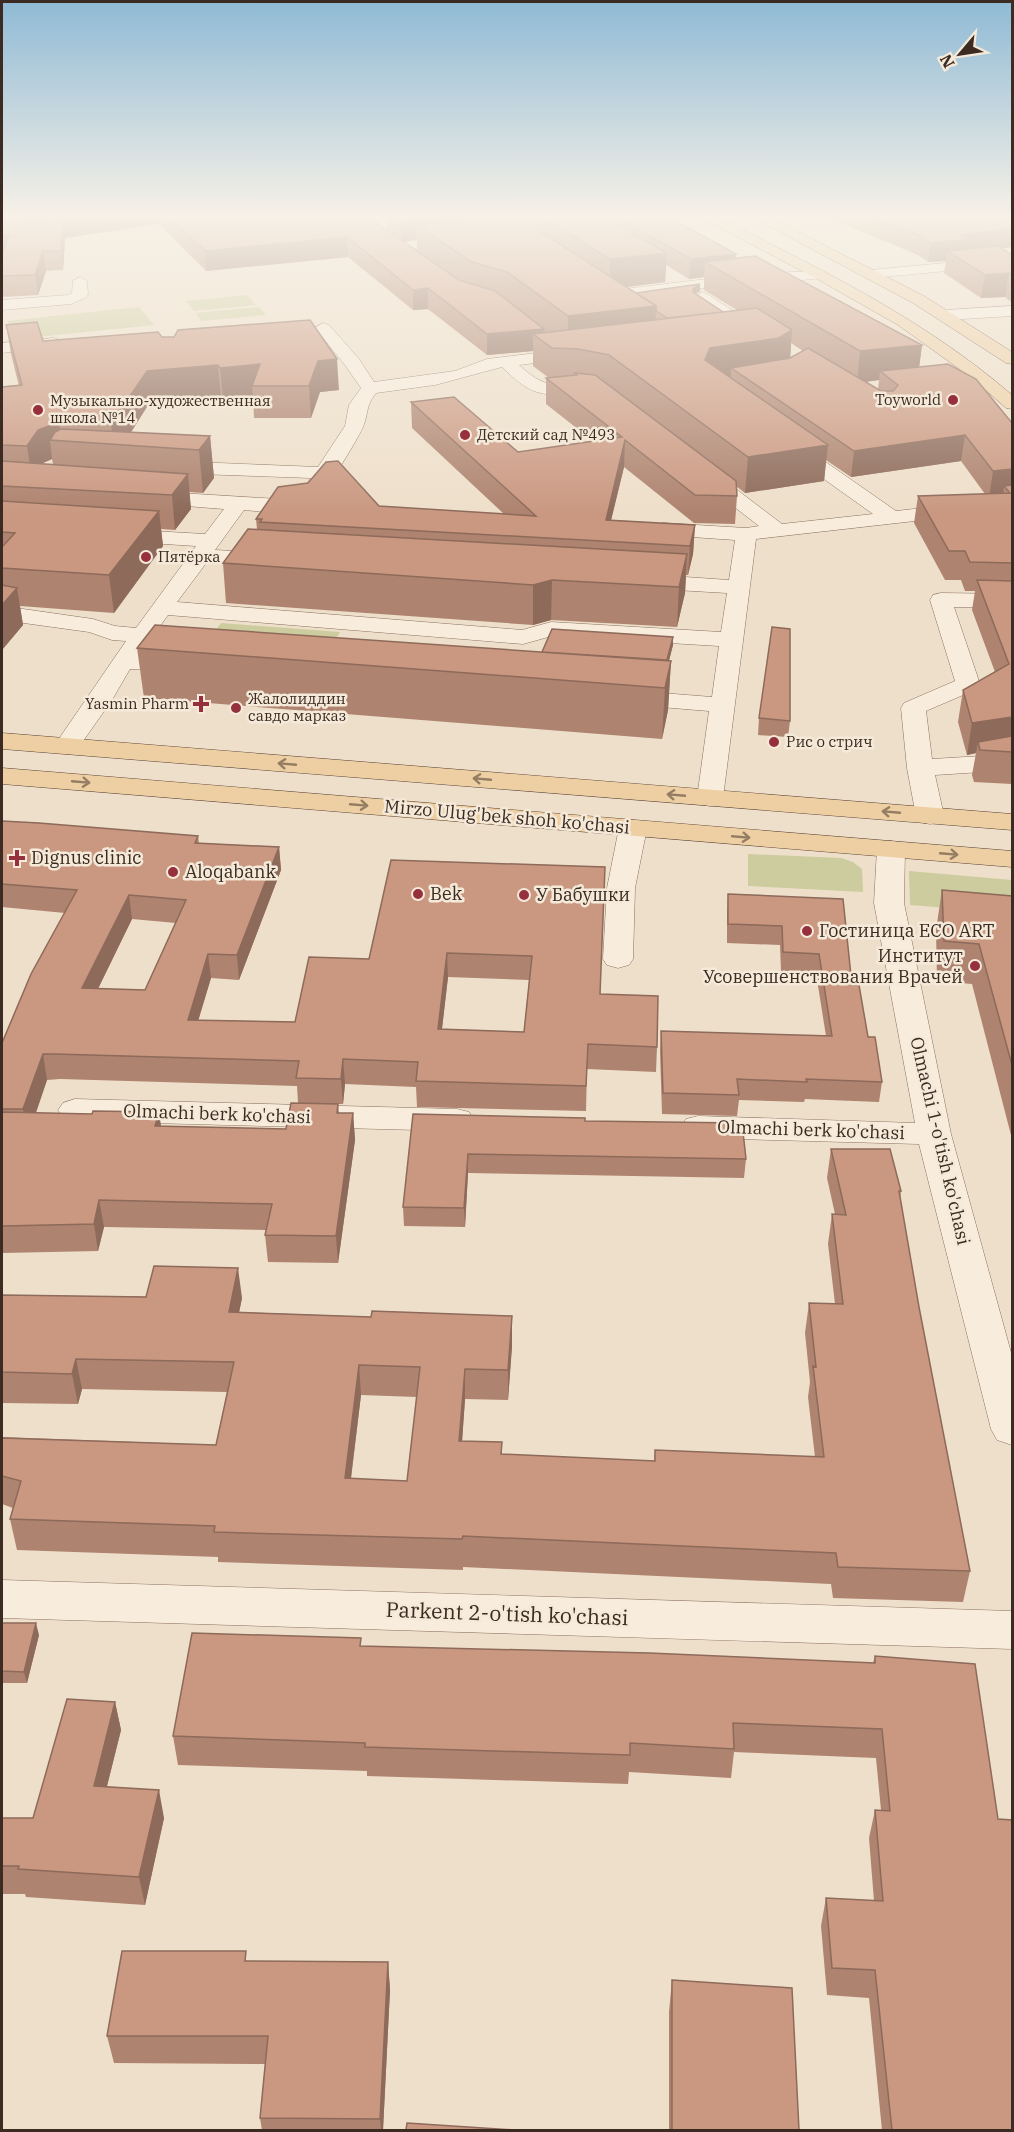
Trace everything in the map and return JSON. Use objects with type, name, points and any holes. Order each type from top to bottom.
[{"type":"main road","points":[[891,314],[909,324],[984,377],[1012,404]]},
{"type":"main road","points":[[947,315],[1012,360]]},
{"type":"main road","name":"Mirzo Ulug'bek shoh ko'chasi","points":[[2,741],[1012,822]]},
{"type":"main road","points":[[41,779],[67,746]]},
{"type":"main road","name":"Mirzo Ulug'bek shoh ko'chasi","points":[[2,776],[1012,859]]},
{"type":"street","points":[[730,314],[763,335],[735,335]]},
{"type":"street","points":[[947,315],[955,314]]},
{"type":"street","points":[[323,328],[353,363],[361,378],[370,388]]},
{"type":"street","points":[[546,341],[564,355]]},
{"type":"street","points":[[2,348],[69,342]]},
{"type":"street","points":[[133,496],[288,507],[300,505],[312,494],[354,426],[358,405],[370,388],[460,375],[487,364],[598,351]]},
{"type":"street","points":[[506,362],[534,386],[549,389],[577,389],[602,394],[611,402]]},
{"type":"street","points":[[955,379],[984,377]]},
{"type":"street","points":[[779,438],[891,517]]},
{"type":"street","points":[[685,459],[777,530]]},
{"type":"street","points":[[147,466],[323,473]]},
{"type":"street","points":[[67,746],[100,700],[123,660],[238,504]]},
{"type":"street","points":[[663,529],[746,534],[1012,504]]},
{"type":"street","points":[[95,534],[293,561]]},
{"type":"street","points":[[710,798],[746,534]]},
{"type":"street","points":[[622,580],[739,587]]},
{"type":"street","points":[[930,816],[920,768],[913,708],[968,684],[941,600],[1012,601]]},
{"type":"street","points":[[162,608],[522,637],[551,629],[732,640]]},
{"type":"street","points":[[2,613],[93,627],[112,633],[141,635]]},
{"type":"street","points":[[123,660],[206,667]]},
{"type":"street","points":[[606,696],[724,705]]},
{"type":"street","points":[[920,768],[972,765],[1012,758]]},
{"type":"street","points":[[618,959],[621,888],[633,828]]},
{"type":"street","name":"Olmachi 1-o'tish ko'chasi","points":[[891,849],[890,903],[934,1134],[1012,1430]]},
{"type":"street","name":"Olmachi berk ko'chasi","points":[[75,1110],[493,1121]]},
{"type":"street","name":"Olmachi berk ko'chasi","points":[[672,1126],[934,1134]]},
{"type":"street","name":"Parkent 2-o'tish ko'chasi","points":[[2,1599],[1012,1630]]},
{"type":"green space","points":[[68,314],[145,314],[154,325],[18,339],[7,321]]},
{"type":"green space","points":[[197,314],[266,315],[201,321]]},
{"type":"green space","points":[[221,623],[340,632],[322,662],[200,652]]},
{"type":"green space","points":[[748,854],[841,858],[853,862],[862,869],[863,892],[748,886]]},
{"type":"green space","points":[[909,871],[1012,880],[1012,913],[910,905]]},
{"type":"building","points":[[462,314],[525,314],[544,329],[487,334]]},
{"type":"building","points":[[661,314],[700,314],[667,318]]},
{"type":"building","points":[[701,314],[767,314],[792,330],[779,338],[710,348],[705,360],[828,445],[748,457],[609,355],[578,349],[552,348],[533,334]]},
{"type":"building","points":[[796,314],[865,314],[922,345],[860,351]]},
{"type":"building","points":[[310,320],[337,359],[318,361],[309,386],[252,386],[260,364],[147,371],[111,424],[59,422],[38,430],[27,446],[2,445],[2,387],[22,385],[6,325],[37,322],[43,341],[158,332],[162,337],[174,337],[178,330]]},
{"type":"building","points":[[808,348],[881,391],[893,391],[898,385],[880,371],[948,364],[976,379],[1012,423],[1012,469],[993,471],[965,435],[854,451],[731,368],[790,358]]},
{"type":"building","points":[[575,373],[595,375],[736,481],[737,496],[695,495],[625,440],[606,520],[695,525],[690,546],[260,522],[262,519],[256,519],[278,487],[308,483],[326,462],[338,461],[379,506],[536,516],[411,402],[454,397],[518,452],[622,437],[546,378],[577,375]]},
{"type":"building","points":[[61,429],[210,436],[199,450],[50,440],[55,432]]},
{"type":"building","points":[[2,461],[188,474],[172,495],[2,486]]},
{"type":"building","points":[[1012,485],[1012,563],[970,562],[965,551],[949,551],[918,496],[1010,493],[1004,486]]},
{"type":"building","points":[[2,501],[159,511],[109,575],[2,568],[2,547],[15,533],[2,532]]},
{"type":"building","points":[[248,529],[687,554],[679,587],[552,580],[533,585],[223,563]]},
{"type":"building","points":[[977,580],[1012,581],[1012,717],[972,723],[963,690],[1009,664]]},
{"type":"building","points":[[2,585],[17,588],[2,605]]},
{"type":"building","points":[[155,625],[671,661],[665,688],[137,648]]},
{"type":"building","points":[[772,627],[790,629],[790,721],[759,718]]},
{"type":"building","points":[[552,629],[673,637],[667,660],[542,652]]},
{"type":"building","points":[[1012,736],[1012,752],[980,750],[978,742]]},
{"type":"building","points":[[2,821],[198,836],[195,843],[279,847],[237,955],[208,954],[188,1020],[295,1022],[309,957],[369,959],[391,860],[605,867],[600,994],[658,996],[657,1047],[588,1044],[586,1086],[416,1081],[418,1062],[343,1059],[341,1079],[296,1078],[299,1061],[43,1054],[23,1109],[2,1109],[2,1043],[31,974],[77,890],[2,884]],"holes":[[[129,895],[186,900],[145,990],[82,988]],[[447,953],[532,956],[524,1032],[438,1029]]]},
{"type":"building","points":[[942,890],[1012,896],[1012,1065],[979,944],[944,941]]},
{"type":"building","points":[[728,894],[843,899],[852,985],[859,985],[868,1037],[875,1037],[882,1082],[737,1079],[739,1095],[663,1093],[661,1031],[832,1036],[819,954],[783,952],[782,926],[728,924]]},
{"type":"building","points":[[291,1103],[338,1104],[337,1113],[353,1113],[336,1236],[265,1235],[272,1204],[99,1200],[94,1224],[2,1226],[2,1112],[92,1114],[93,1111],[159,1112],[155,1126],[286,1129]]},
{"type":"building","points":[[413,1114],[585,1118],[585,1121],[742,1123],[746,1159],[468,1154],[464,1208],[403,1207]]},
{"type":"building","points":[[831,1149],[890,1149],[901,1191],[899,1191],[919,1307],[970,1571],[838,1567],[836,1553],[463,1536],[462,1539],[214,1532],[215,1526],[10,1519],[21,1481],[2,1476],[2,1438],[216,1445],[234,1362],[76,1359],[72,1374],[2,1372],[2,1295],[146,1297],[154,1266],[238,1268],[229,1312],[371,1317],[372,1311],[512,1316],[508,1370],[465,1369],[459,1441],[502,1442],[501,1454],[655,1461],[655,1450],[824,1457],[813,1366],[816,1367],[809,1303],[843,1304],[832,1214],[846,1215]],"holes":[[[359,1365],[420,1367],[407,1481],[345,1478]]]},
{"type":"building","points":[[2,1623],[36,1623],[24,1672],[2,1671]]},
{"type":"building","points":[[192,1633],[361,1638],[360,1646],[649,1653],[875,1663],[875,1656],[975,1664],[998,1819],[1012,1820],[1012,2130],[892,2130],[875,1970],[832,1968],[826,1898],[883,1901],[875,1810],[890,1811],[882,1729],[733,1723],[734,1749],[630,1743],[630,1755],[365,1747],[365,1743],[173,1736]]},
{"type":"building","points":[[67,1699],[115,1702],[94,1786],[159,1790],[139,1877],[2,1866],[2,1818],[33,1818]]},
{"type":"building","points":[[122,1951],[246,1951],[245,1961],[388,1962],[380,2119],[260,2118],[268,2036],[107,2036]]},
{"type":"building","points":[[672,1980],[792,1988],[799,2130],[672,2130]]},
{"type":"building","points":[[407,2123],[515,2130],[406,2130]]},
{"type":"place","name":"Toyworld","points":[[953,400]]},
{"type":"place","name":"Музыкально-художественная школа №14","points":[[38,410]]},
{"type":"place","name":"Детский сад №493","points":[[465,435]]},
{"type":"place","name":"Пятёрка","points":[[146,557]]},
{"type":"place","name":"Yasmin Pharm","points":[[201,704]]},
{"type":"place","name":"Жалолиддин савдо марказ","points":[[236,708]]},
{"type":"place","name":"Рис о стрич","points":[[774,742]]},
{"type":"place","name":"Dignus clinic","points":[[17,858]]},
{"type":"place","name":"Aloqabank","points":[[173,872]]},
{"type":"place","name":"Bek","points":[[418,894]]},
{"type":"place","name":"У Бабушки","points":[[524,895]]},
{"type":"place","name":"Гостиница ECO ART","points":[[807,931]]},
{"type":"place","name":"Институт Усовершенствования Врачей","points":[[975,966]]}]
